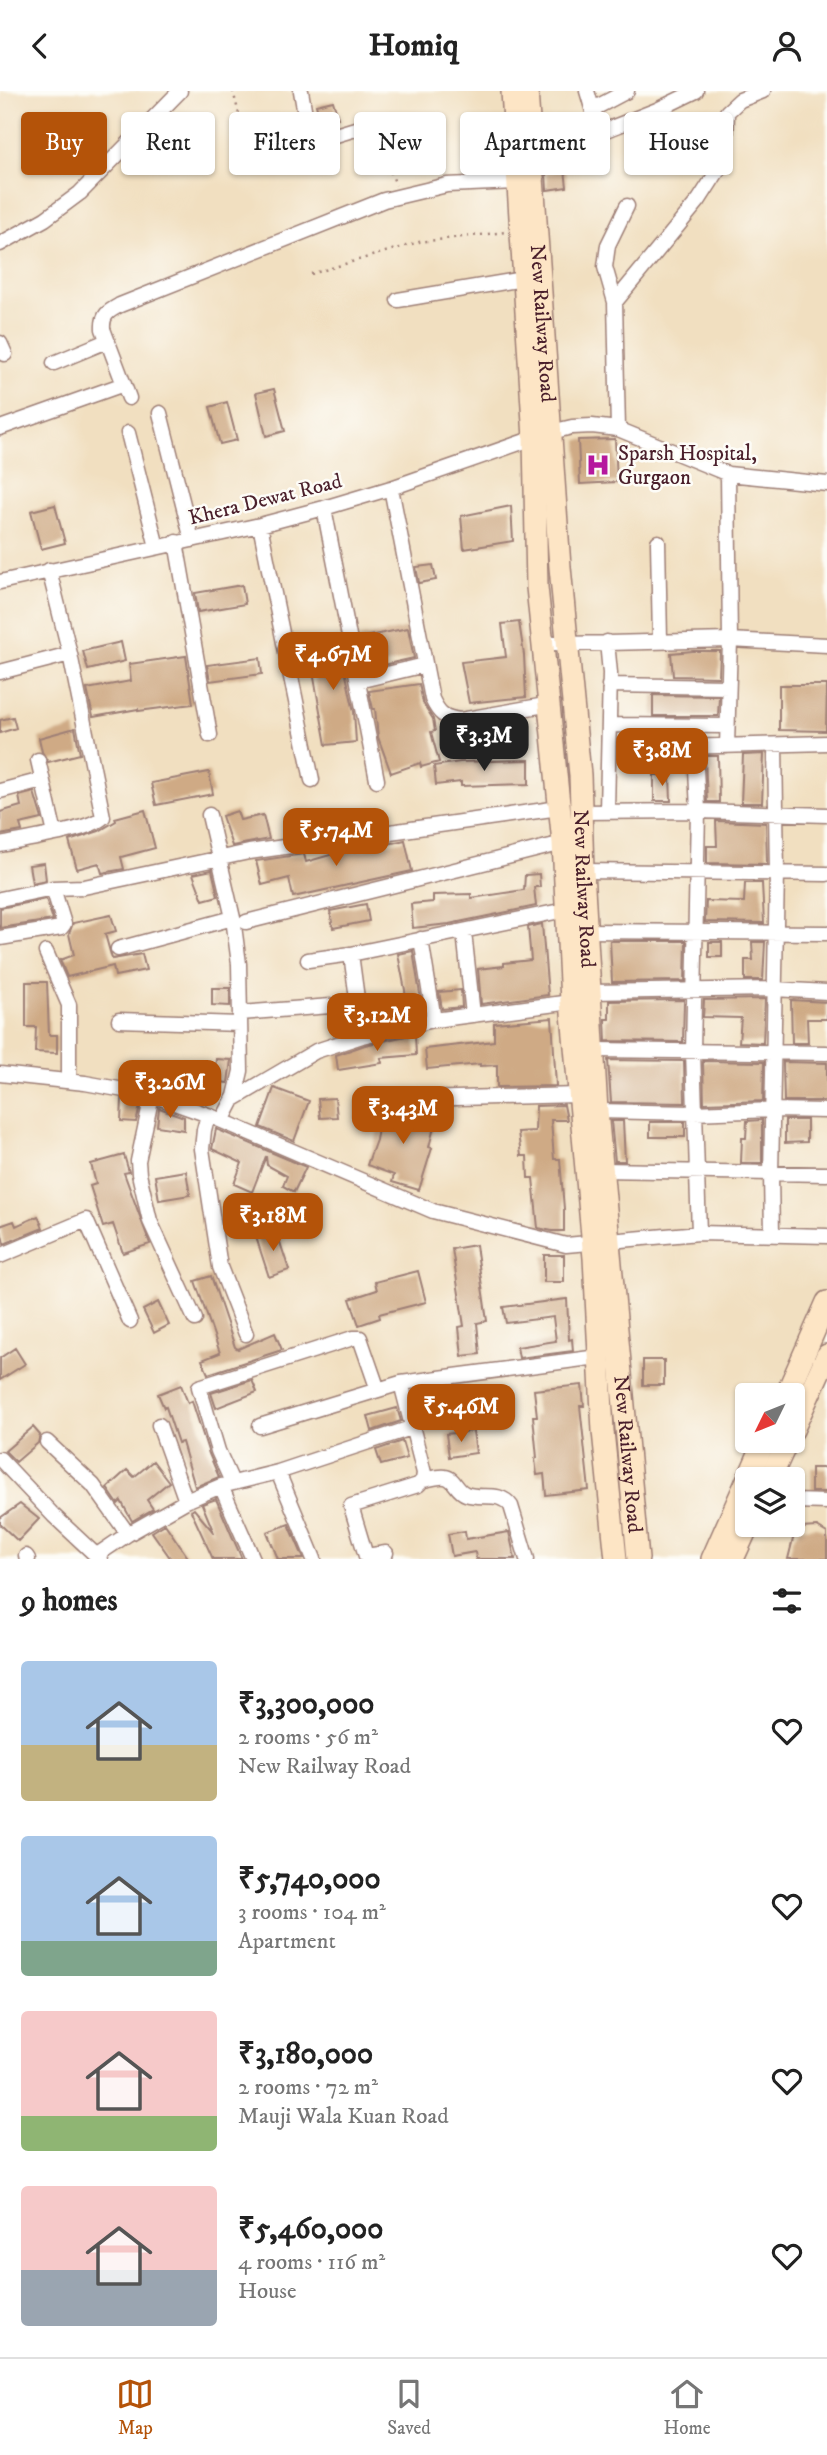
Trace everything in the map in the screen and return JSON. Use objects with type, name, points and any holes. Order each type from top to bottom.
[{"type":"main road","name":"New Railway Road","points":[[512,91],[523,279],[580,775],[563,843],[571,1002],[579,1095],[601,1242],[638,1559]]},
{"type":"main road","name":"New Railway Road","points":[[527,91],[543,435],[537,587],[551,704],[583,871],[602,1170],[601,1242]]},
{"type":"main road","name":"New Railway Road","points":[[604,1280],[598,1357],[616,1559]]},
{"type":"main road","points":[[791,1383],[827,1302]]},
{"type":"main road","points":[[805,1408],[823,1374]]},
{"type":"main road","points":[[712,1559],[735,1509]]},
{"type":"main road","points":[[733,1559],[743,1537]]},
{"type":"street","points":[[0,244],[45,219],[80,193],[180,91]]},
{"type":"street","points":[[301,91],[305,112]]},
{"type":"street","points":[[587,91],[597,125],[606,129],[657,110],[696,91]]},
{"type":"street","points":[[593,109],[627,91]]},
{"type":"street","points":[[615,302],[699,200],[717,172],[726,147],[727,112],[740,100],[763,91]]},
{"type":"street","points":[[129,398],[103,328],[105,314],[120,305],[384,200],[447,185],[517,182]]},
{"type":"street","points":[[618,429],[615,302],[605,267],[608,245],[627,206]]},
{"type":"street","points":[[398,300],[523,279]]},
{"type":"street","points":[[54,363],[107,341]]},
{"type":"street","points":[[0,428],[124,384]]},
{"type":"street","points":[[160,414],[192,540]]},
{"type":"street","name":"Khera Dewat Road","points":[[0,582],[260,525],[324,508],[572,427],[618,429],[729,474],[827,484]]},
{"type":"street","points":[[128,433],[157,547]]},
{"type":"street","points":[[727,746],[730,640],[729,474]]},
{"type":"street","points":[[391,488],[432,699],[438,712],[446,718],[460,720],[551,704]]},
{"type":"street","points":[[324,508],[377,780]]},
{"type":"street","points":[[260,525],[312,781]]},
{"type":"street","points":[[176,542],[211,735]]},
{"type":"street","points":[[658,542],[660,641]]},
{"type":"street","points":[[0,845],[55,834],[100,821],[104,814],[49,570]]},
{"type":"street","points":[[543,642],[567,644],[730,640],[827,645]]},
{"type":"street","points":[[607,642],[610,685],[607,811]]},
{"type":"street","points":[[0,672],[70,655]]},
{"type":"street","points":[[358,681],[425,665]]},
{"type":"street","points":[[610,685],[728,687]]},
{"type":"street","points":[[609,725],[727,726]]},
{"type":"street","points":[[647,748],[827,743]]},
{"type":"street","points":[[772,1234],[777,932],[775,745]]},
{"type":"street","points":[[695,747],[698,811],[693,1051],[699,1233]]},
{"type":"street","points":[[38,760],[55,834]]},
{"type":"street","points":[[0,791],[42,779]]},
{"type":"street","points":[[0,899],[54,888],[84,887],[218,858],[570,810],[827,815]]},
{"type":"street","points":[[209,815],[218,858],[240,920],[241,1071],[234,1099]]},
{"type":"street","points":[[118,949],[563,843]]},
{"type":"street","points":[[583,871],[827,874]]},
{"type":"street","points":[[0,938],[61,928],[64,924],[54,888]]},
{"type":"street","points":[[307,960],[351,954],[565,910]]},
{"type":"street","points":[[464,932],[473,1015]]},
{"type":"street","points":[[586,932],[827,933]]},
{"type":"street","points":[[421,939],[434,1020]]},
{"type":"street","points":[[46,951],[69,1005],[69,1081]]},
{"type":"street","points":[[351,954],[362,1036]]},
{"type":"street","points":[[591,992],[774,989],[827,992]]},
{"type":"street","points":[[246,1334],[220,1267],[202,1149],[204,1130],[215,1118],[234,1099],[316,1051],[362,1036],[434,1020],[571,1002]]},
{"type":"street","points":[[119,1020],[240,1019],[357,1004]]},
{"type":"street","points":[[594,1050],[827,1053]]},
{"type":"street","points":[[0,1073],[152,1095],[215,1118],[433,1210],[566,1245],[699,1233],[826,1234]]},
{"type":"street","points":[[152,1095],[138,1161],[139,1174],[150,1221],[195,1319]]},
{"type":"street","points":[[416,1099],[579,1095]]},
{"type":"street","points":[[597,1111],[827,1111]]},
{"type":"street","points":[[602,1170],[827,1174]]},
{"type":"street","points":[[0,1256],[86,1220],[130,1321]]},
{"type":"street","points":[[253,1559],[226,1484],[199,1387],[360,1338],[378,1390]]},
{"type":"street","points":[[260,1426],[401,1383],[598,1357]]},
{"type":"street","points":[[386,1553],[366,1556],[351,1506],[418,1485],[423,1480],[424,1473],[401,1383]]},
{"type":"street","points":[[159,1425],[186,1501]]},
{"type":"street","points":[[1,1462],[98,1557],[128,1534],[186,1501],[226,1484],[278,1472],[411,1428]]},
{"type":"street","points":[[47,1442],[93,1485],[128,1534]]},
{"type":"street","points":[[278,1472],[314,1559]]},
{"type":"street","points":[[423,1480],[446,1477],[467,1495],[506,1499],[511,1506],[527,1559]]},
{"type":"street","points":[[805,1502],[827,1503]]},
{"type":"path","points":[[233,91],[238,112]]},
{"type":"path","points":[[392,175],[400,196]]},
{"type":"path","points":[[311,274],[419,242],[520,230]]},
{"type":"building","points":[[333,101],[336,112],[318,112],[316,105]]},
{"type":"building","points":[[546,175],[566,175],[567,187],[547,190]]},
{"type":"building","points":[[274,389],[285,431],[266,436],[256,393]]},
{"type":"building","points":[[227,402],[237,440],[220,444],[210,407]]},
{"type":"building","points":[[615,439],[617,482],[580,484],[578,440]]},
{"type":"building","points":[[55,505],[65,543],[41,549],[31,511]]},
{"type":"building","points":[[511,506],[513,541],[464,549],[461,516]]},
{"type":"building","points":[[433,565],[436,580],[419,583],[416,567]]},
{"type":"building","points":[[242,585],[245,604],[198,612],[195,593]]},
{"type":"building","points":[[519,622],[526,697],[469,703],[461,662],[506,657],[502,624]]},
{"type":"building","points":[[408,628],[414,658],[365,669],[359,638]]},
{"type":"building","points":[[338,638],[354,712],[356,742],[326,745],[308,643]]},
{"type":"building","points":[[121,642],[125,661],[88,670],[83,651]]},
{"type":"building","points":[[720,651],[719,677],[673,676],[671,653]]},
{"type":"building","points":[[186,656],[193,704],[138,709],[93,717],[87,689],[131,681],[129,664]]},
{"type":"building","points":[[260,658],[262,674],[210,681],[207,665]]},
{"type":"building","points":[[419,684],[423,703],[433,719],[435,731],[431,732],[439,762],[421,767],[420,763],[391,773],[378,737],[375,709],[369,691]]},
{"type":"building","points":[[779,685],[827,685],[826,731],[779,730]]},
{"type":"building","points":[[653,695],[719,696],[718,716],[653,716]]},
{"type":"building","points":[[13,717],[16,728],[0,733],[0,720]]},
{"type":"building","points":[[75,728],[80,754],[48,762],[42,752],[39,738]]},
{"type":"building","points":[[764,754],[762,803],[741,803],[743,755]]},
{"type":"building","points":[[705,756],[718,756],[719,802],[707,802]]},
{"type":"building","points":[[529,760],[529,784],[461,786],[461,782],[436,785],[434,766],[460,762]]},
{"type":"building","points":[[209,772],[213,794],[156,805],[151,783]]},
{"type":"building","points":[[654,775],[670,775],[671,801],[654,801]]},
{"type":"building","points":[[34,792],[42,819],[20,824],[22,831],[0,835],[0,812],[21,806],[19,796]]},
{"type":"building","points":[[145,810],[155,848],[121,857],[124,869],[102,873],[99,863],[77,869],[69,841],[99,831],[116,821],[115,818]]},
{"type":"building","points":[[237,811],[240,820],[263,815],[269,839],[232,846],[222,816]]},
{"type":"building","points":[[716,821],[766,823],[767,864],[707,863],[707,846],[717,846]]},
{"type":"building","points":[[405,840],[412,871],[293,897],[289,878],[262,885],[256,861],[304,854],[306,862],[351,849],[352,852]]},
{"type":"building","points":[[44,863],[46,880],[32,883],[29,865]]},
{"type":"building","points":[[212,870],[218,896],[203,900],[193,874]]},
{"type":"building","points":[[539,874],[540,887],[534,887],[536,906],[449,924],[413,928],[411,904],[433,902],[433,895],[471,894],[471,898],[524,890],[525,875]]},
{"type":"building","points":[[745,883],[762,883],[764,923],[705,922],[706,901],[744,902]]},
{"type":"building","points":[[46,899],[53,920],[0,928],[0,908]]},
{"type":"building","points":[[366,904],[369,921],[333,928],[330,911]]},
{"type":"building","points":[[111,915],[116,931],[105,934],[112,959],[142,954],[146,970],[115,976],[113,966],[67,977],[60,960],[74,955],[69,934],[73,923]]},
{"type":"building","points":[[542,924],[548,995],[481,1004],[478,969],[531,960],[528,927]]},
{"type":"building","points":[[610,941],[686,941],[685,981],[612,982]]},
{"type":"building","points":[[709,942],[722,942],[722,957],[709,957]]},
{"type":"building","points":[[752,942],[765,942],[763,980],[745,980],[745,960],[753,960]]},
{"type":"building","points":[[413,951],[423,1013],[407,1016],[398,954]]},
{"type":"building","points":[[26,982],[47,982],[49,1035],[57,1035],[57,1053],[35,1052],[36,1027],[26,1027]]},
{"type":"building","points":[[212,988],[230,988],[230,1006],[212,1005]]},
{"type":"building","points":[[461,990],[462,1007],[442,1009],[439,992]]},
{"type":"building","points":[[765,999],[763,1043],[739,1042],[741,1018],[703,1017],[704,1000]]},
{"type":"building","points":[[684,1000],[683,1042],[606,1041],[605,1019],[609,1019],[609,1001]]},
{"type":"building","points":[[791,1000],[827,1002],[827,1019],[807,1019],[808,1043],[792,1043]]},
{"type":"building","points":[[552,1018],[556,1086],[497,1087],[497,1065],[427,1069],[425,1049],[494,1041],[494,1023]]},
{"type":"building","points":[[415,1034],[416,1055],[381,1058],[382,1063],[338,1070],[336,1055],[365,1045]]},
{"type":"building","points":[[216,1059],[231,1060],[228,1083],[214,1081]]},
{"type":"building","points":[[608,1060],[684,1061],[685,1103],[611,1102]]},
{"type":"building","points":[[703,1061],[764,1062],[763,1101],[704,1103]]},
{"type":"building","points":[[783,1062],[827,1063],[827,1101],[784,1101]]},
{"type":"building","points":[[274,1088],[309,1101],[294,1141],[260,1127]]},
{"type":"building","points":[[335,1098],[337,1117],[320,1118],[318,1099]]},
{"type":"building","points":[[122,1099],[141,1103],[136,1122],[121,1121]]},
{"type":"building","points":[[382,1105],[436,1119],[429,1147],[432,1148],[419,1190],[392,1182],[394,1175],[367,1165],[376,1140]]},
{"type":"building","points":[[564,1105],[567,1120],[551,1120],[554,1159],[560,1159],[564,1231],[552,1231],[538,1228],[533,1178],[528,1178],[527,1156],[521,1156],[518,1132],[535,1131],[536,1106]]},
{"type":"building","points":[[159,1108],[184,1117],[184,1130],[157,1126]]},
{"type":"building","points":[[762,1120],[762,1163],[741,1163],[742,1138],[746,1138],[747,1121]]},
{"type":"building","points":[[785,1120],[807,1120],[807,1142],[785,1143]]},
{"type":"building","points":[[611,1121],[623,1121],[625,1161],[615,1161]]},
{"type":"building","points":[[650,1122],[685,1122],[685,1137],[650,1137]]},
{"type":"building","points":[[216,1129],[306,1167],[294,1192],[283,1186],[287,1176],[267,1165],[266,1156],[252,1192],[234,1184],[242,1163],[212,1149]]},
{"type":"building","points":[[124,1155],[129,1172],[124,1173],[150,1244],[123,1253],[113,1224],[103,1227],[90,1186],[96,1184],[91,1164]]},
{"type":"building","points":[[186,1171],[190,1195],[159,1200],[155,1176]]},
{"type":"building","points":[[299,1199],[301,1216],[270,1224],[269,1205]]},
{"type":"building","points":[[38,1216],[43,1228],[4,1244],[0,1226],[14,1221],[16,1226]]},
{"type":"building","points":[[276,1230],[289,1270],[269,1277],[256,1237]]},
{"type":"building","points":[[476,1245],[487,1321],[477,1323],[480,1354],[462,1356],[459,1327],[464,1326],[452,1249]]},
{"type":"building","points":[[544,1255],[564,1255],[564,1282],[544,1282]]},
{"type":"building","points":[[418,1271],[426,1302],[379,1314],[380,1318],[359,1325],[350,1299],[377,1290],[375,1282]]},
{"type":"building","points":[[211,1276],[235,1347],[238,1349],[275,1333],[282,1350],[208,1374],[202,1360],[220,1353],[195,1281]]},
{"type":"building","points":[[567,1299],[569,1340],[572,1339],[573,1351],[519,1358],[517,1347],[556,1341],[553,1317],[506,1323],[503,1307]]},
{"type":"building","points":[[158,1302],[169,1325],[154,1333],[143,1310]]},
{"type":"building","points":[[15,1348],[25,1364],[0,1380],[0,1358]]},
{"type":"building","points":[[643,1360],[664,1360],[664,1385],[643,1385]]},
{"type":"building","points":[[252,1380],[257,1392],[216,1408],[211,1393]]},
{"type":"building","points":[[181,1385],[188,1403],[192,1401],[219,1477],[195,1487],[182,1442],[178,1443],[166,1407],[164,1408],[158,1394]]},
{"type":"building","points":[[582,1385],[584,1406],[580,1406],[589,1490],[546,1495],[544,1474],[537,1475],[535,1459],[533,1416],[537,1416],[534,1390]]},
{"type":"building","points":[[444,1387],[448,1410],[420,1417],[414,1396],[418,1395],[418,1390]]},
{"type":"building","points":[[397,1408],[401,1421],[372,1431],[368,1416]]},
{"type":"building","points":[[33,1427],[40,1435],[38,1443],[16,1462],[5,1451]]},
{"type":"building","points":[[473,1431],[476,1453],[449,1457],[446,1434]]},
{"type":"building","points":[[402,1441],[407,1458],[381,1465],[376,1450]]},
{"type":"building","points":[[153,1461],[169,1482],[147,1500],[153,1509],[132,1521],[121,1501],[118,1504],[107,1488],[127,1470],[134,1477]]},
{"type":"building","points":[[811,1468],[827,1468],[827,1492],[811,1492]]},
{"type":"building","points":[[216,1499],[242,1559],[213,1559],[191,1511],[194,1509],[214,1533],[202,1504]]},
{"type":"building","points":[[20,1504],[39,1519],[18,1541],[0,1524],[0,1518]]},
{"type":"building","points":[[165,1524],[189,1559],[171,1559],[152,1532]]},
{"type":"building","points":[[289,1524],[304,1559],[278,1559],[267,1532]]},
{"type":"building","points":[[817,1527],[827,1533],[827,1559],[788,1559],[793,1539],[805,1537],[805,1528]]},
{"type":"building","points":[[465,1531],[466,1539],[509,1532],[515,1559],[476,1559],[475,1552],[452,1556],[448,1534]]},
{"type":"place","name":"Sparsh Hospital, Gurgaon","points":[[598,465]]}]
